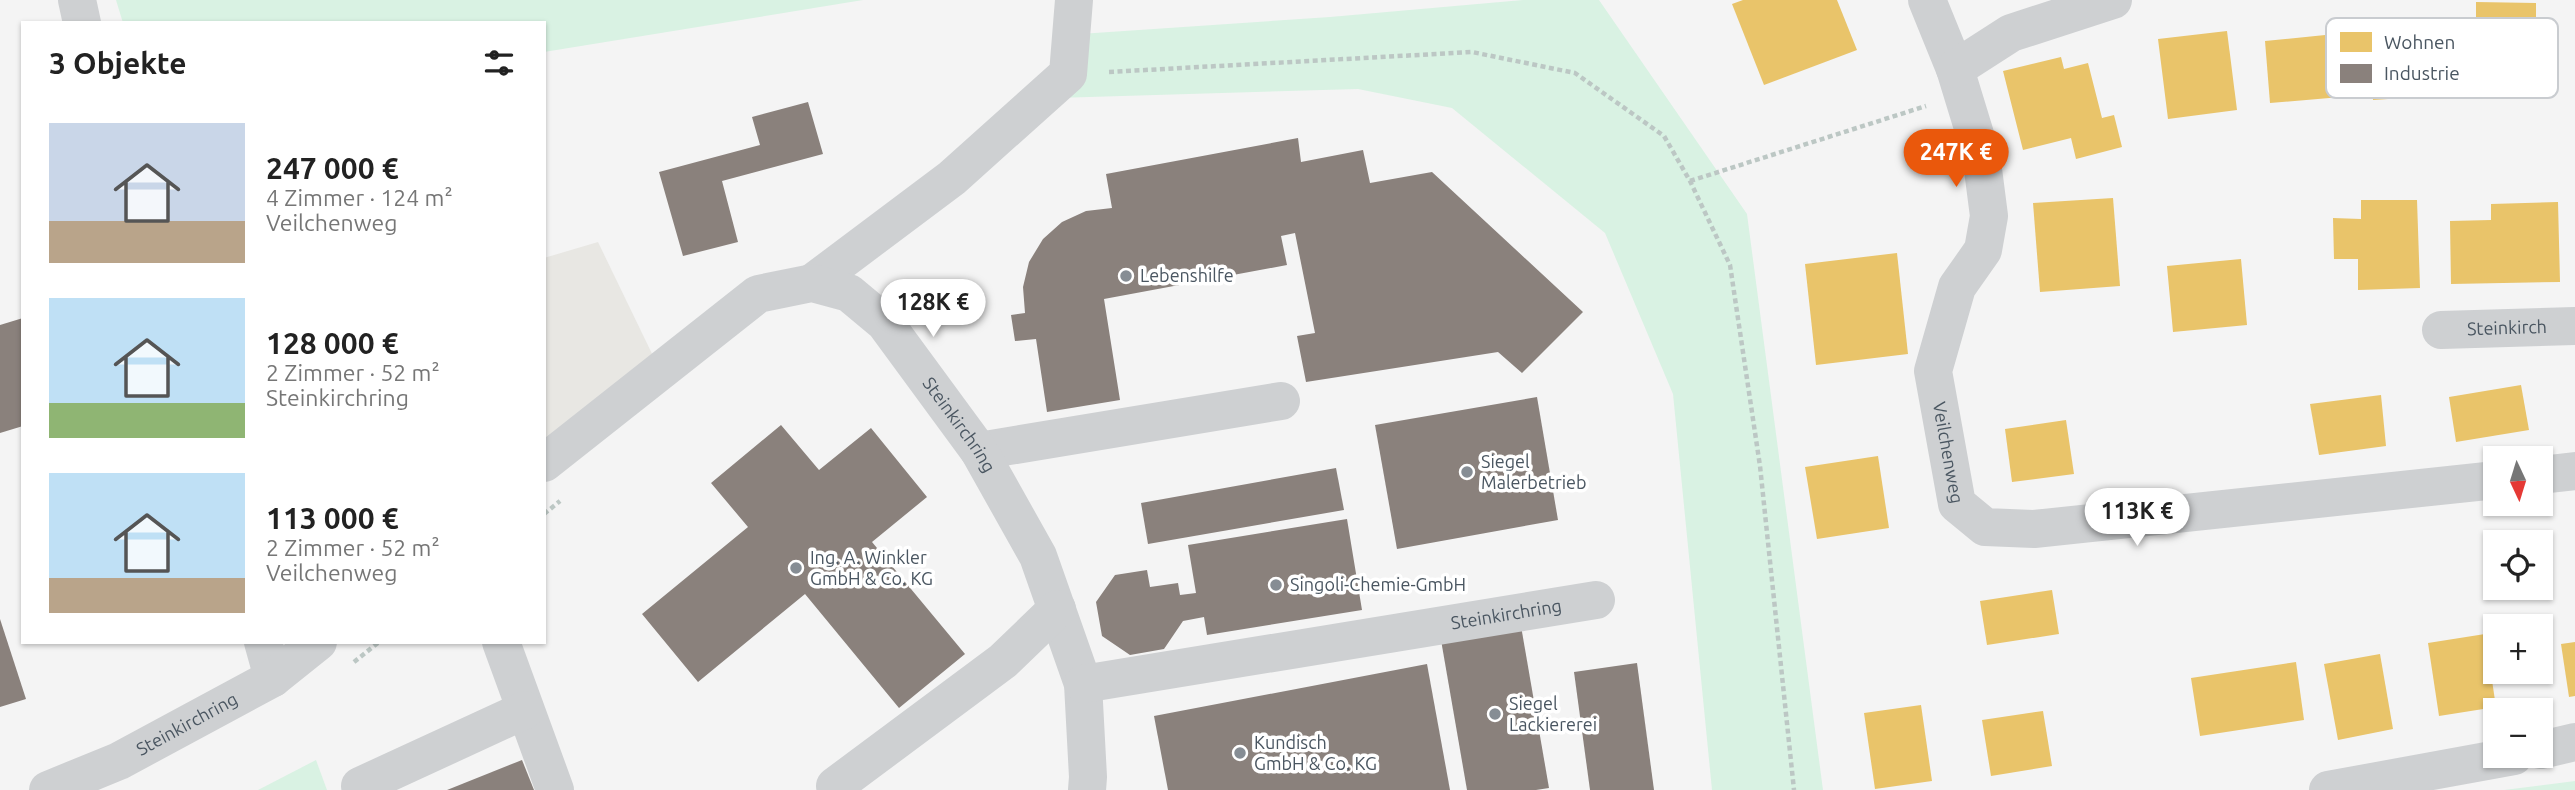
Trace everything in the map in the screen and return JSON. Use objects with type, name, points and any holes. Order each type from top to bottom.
[{"type":"street","points":[[77,0],[82,21]]},
{"type":"street","points":[[812,283],[952,178],[1068,74],[1074,0]]},
{"type":"street","name":"Veilchenweg","points":[[1927,0],[1959,81],[1981,154],[1989,216],[1983,250],[1957,287],[1933,372],[1957,504],[1985,527],[2034,529],[2483,481]]},
{"type":"street","points":[[1959,81],[2011,33],[2113,0]]},
{"type":"street","name":"Steinkirchring","points":[[546,461],[758,294],[812,283],[849,293],[885,323],[978,451],[1038,556],[1083,684],[1087,790]]},
{"type":"street","name":"Steinkirch","points":[[2441,330],[2575,326]]},
{"type":"street","points":[[978,451],[1282,401]]},
{"type":"street","points":[[2553,474],[2575,471]]},
{"type":"street","name":"Steinkirchring","points":[[1083,684],[1596,600]]},
{"type":"street","points":[[835,786],[1003,661],[1057,609]]},
{"type":"street","name":"Steinkirchring","points":[[48,790],[119,761],[268,660],[312,644]]},
{"type":"street","points":[[502,644],[555,790]]},
{"type":"street","points":[[362,790],[360,786],[525,710]]},
{"type":"street","points":[[2553,747],[2575,742]]},
{"type":"street","points":[[2328,790],[2483,762]]},
{"type":"path","points":[[1068,74],[1472,52],[1575,73],[1664,136],[1690,181],[1730,265],[1759,466],[1794,790]]},
{"type":"path","points":[[1690,181],[1959,81]]},
{"type":"shaded area","points":[[598,242],[656,362],[546,449],[546,257]]},
{"type":"green space","points":[[116,0],[863,0],[546,52],[546,21],[122,21]]},
{"type":"green space","points":[[1523,0],[1599,0],[1747,214],[1823,790],[1712,790],[1673,394],[1605,233],[1452,108],[1358,89],[1056,98],[1065,35],[1330,17]]},
{"type":"green space","points":[[316,760],[327,790],[258,790]]},
{"type":"green space","points":[[2575,781],[2575,790],[2504,790]]},
{"type":"building: Wohnen","points":[[1743,0],[1837,0],[1857,50],[1764,85],[1732,4]]},
{"type":"building: Wohnen","points":[[2476,2],[2536,3],[2536,18],[2476,18]]},
{"type":"building: Wohnen","points":[[2227,31],[2237,110],[2168,119],[2158,39]]},
{"type":"building: Wohnen","points":[[2326,35],[2326,98],[2329,98],[2270,103],[2265,41]]},
{"type":"building: Wohnen","points":[[2061,57],[2064,69],[2088,63],[2102,118],[2114,115],[2122,147],[2076,159],[2071,138],[2023,150],[2003,71]]},
{"type":"building: Wohnen","points":[[2113,198],[2120,286],[2040,292],[2033,203]]},
{"type":"building: Wohnen","points":[[2361,200],[2417,200],[2420,288],[2358,290],[2358,259],[2334,259],[2333,218],[2361,219]]},
{"type":"building: Wohnen","points":[[2558,202],[2560,282],[2451,284],[2450,221],[2491,220],[2491,204]]},
{"type":"building: Wohnen","points":[[1897,253],[1908,354],[1816,365],[1805,264]]},
{"type":"building: Wohnen","points":[[2241,259],[2247,325],[2173,332],[2167,266]]},
{"type":"building: Wohnen","points":[[2521,385],[2529,430],[2456,442],[2449,397]]},
{"type":"building: Wohnen","points":[[2381,395],[2386,446],[2319,455],[2310,404]]},
{"type":"building: Wohnen","points":[[2066,420],[2074,474],[2012,482],[2005,429]]},
{"type":"building: Wohnen","points":[[1878,456],[1889,528],[1817,539],[1805,467]]},
{"type":"building: Wohnen","points":[[2052,590],[2059,634],[1987,645],[1980,601]]},
{"type":"building: Wohnen","points":[[2483,634],[2483,684],[2493,684],[2495,698],[2483,698],[2483,709],[2439,716],[2428,643]]},
{"type":"building: Wohnen","points":[[2575,642],[2575,696],[2569,697],[2561,644]]},
{"type":"building: Wohnen","points":[[2380,654],[2393,729],[2338,740],[2324,664]]},
{"type":"building: Wohnen","points":[[2296,662],[2304,720],[2200,736],[2191,678]]},
{"type":"building: Wohnen","points":[[1921,705],[1932,781],[1875,789],[1864,713]]},
{"type":"building: Wohnen","points":[[2043,711],[2052,766],[1991,776],[1982,720]]},
{"type":"building: Industrie","points":[[808,102],[823,154],[722,181],[738,242],[683,256],[659,172],[760,145],[752,117]]},
{"type":"building: Industrie","points":[[1298,138],[1301,162],[1363,150],[1370,183],[1432,172],[1583,312],[1522,373],[1498,352],[1306,382],[1297,336],[1315,333],[1295,233],[1281,236],[1287,265],[1104,299],[1120,400],[1047,412],[1036,339],[1015,341],[1011,315],[1025,313],[1023,287],[1029,262],[1043,239],[1062,222],[1086,211],[1112,208],[1106,174]]},
{"type":"building: Industrie","points":[[21,319],[21,427],[0,433],[0,325]]},
{"type":"building: Industrie","name":"Siegel Malerbetrieb","points":[[1537,397],[1558,520],[1397,549],[1375,425]]},
{"type":"building: Industrie","name":"Ing. A. Winkler GmbH & Co. KG","points":[[781,425],[819,470],[871,428],[927,497],[872,542],[965,654],[899,708],[805,594],[698,682],[642,614],[748,527],[711,483]]},
{"type":"building: Industrie","points":[[1336,468],[1344,510],[1148,544],[1141,503]]},
{"type":"building: Industrie","name":"Singoli-Chemie-GmbH","points":[[1347,519],[1362,610],[1207,635],[1204,617],[1183,621],[1164,649],[1130,655],[1102,636],[1096,602],[1115,575],[1147,570],[1150,587],[1178,583],[1180,595],[1196,593],[1188,545]]},
{"type":"building: Industrie","points":[[0,619],[26,699],[0,707]]},
{"type":"building: Industrie","name":"Siegel Lackiererei","points":[[1521,626],[1549,788],[1467,790],[1441,640]]},
{"type":"building: Industrie","points":[[1637,663],[1654,790],[1590,790],[1574,672]]},
{"type":"building: Industrie","points":[[1427,664],[1450,790],[1168,790],[1154,716]]},
{"type":"building: Industrie","points":[[522,760],[534,790],[447,790]]},
{"type":"place","name":"Lebenshilfe","points":[[1126,276]]},
{"type":"place","name":"Siegel Malerbetrieb","points":[[1467,472]]},
{"type":"place","name":"Ing. A. Winkler GmbH & Co. KG","points":[[796,568]]},
{"type":"place","name":"Singoli-Chemie-GmbH","points":[[1276,585]]},
{"type":"place","name":"Siegel Lackiererei","points":[[1495,714]]},
{"type":"place","name":"Kundisch GmbH & Co. KG","points":[[1240,753]]}]
